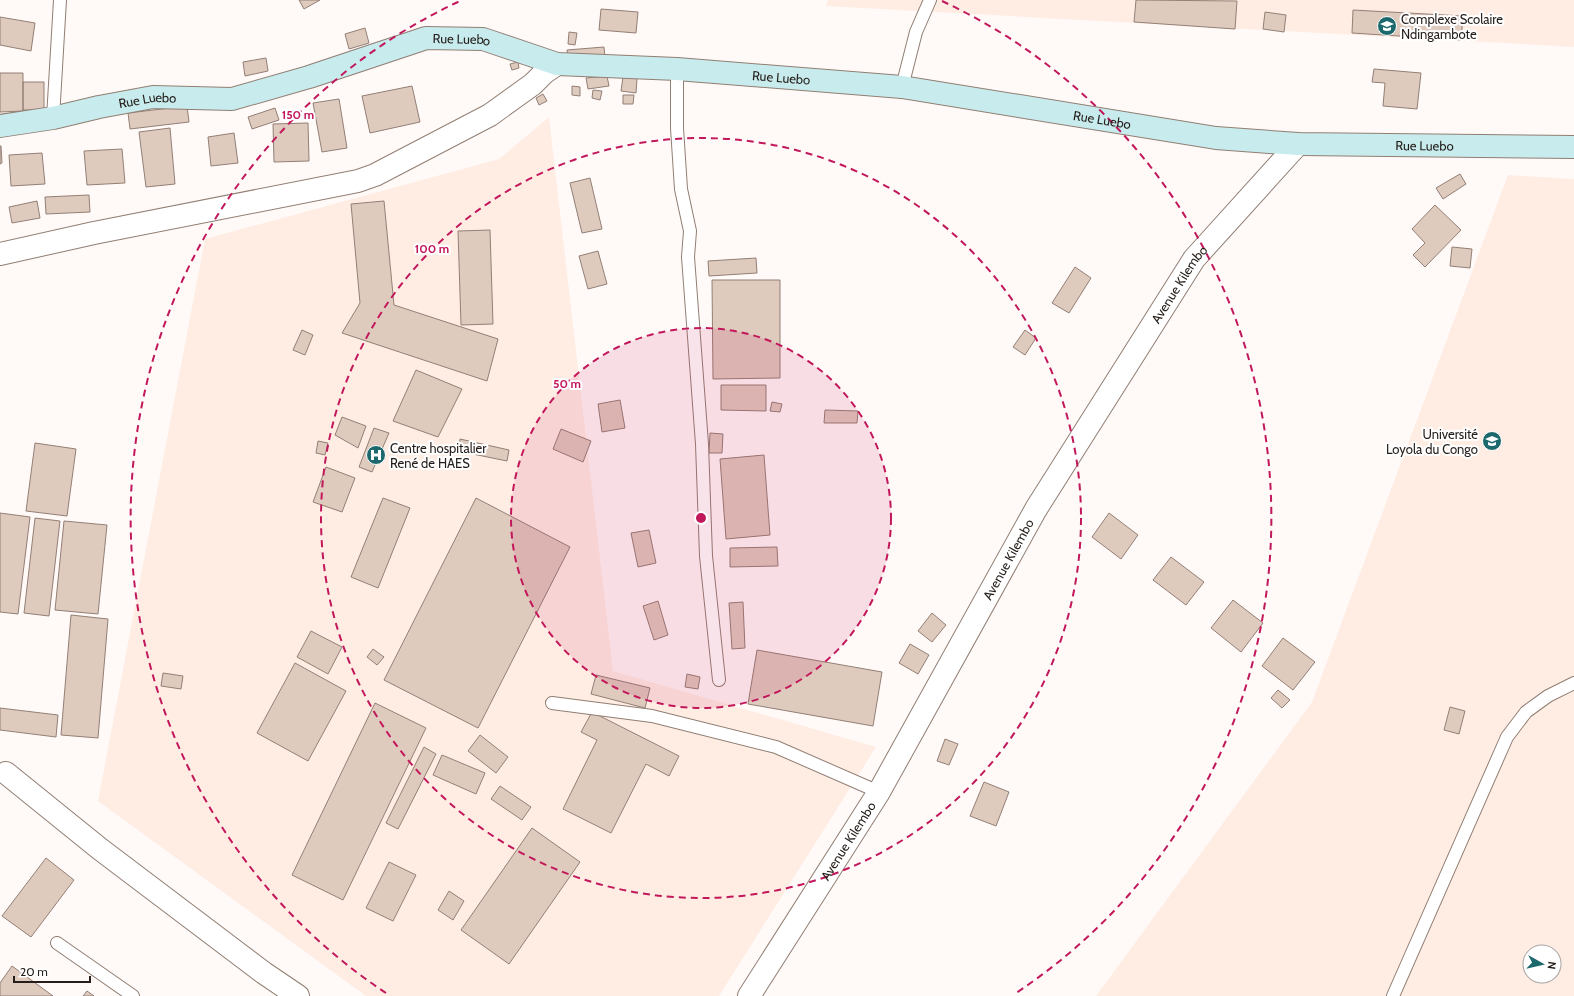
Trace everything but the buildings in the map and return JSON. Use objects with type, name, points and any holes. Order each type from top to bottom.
[{"type":"street","name":"Rue Luebo","points":[[0,126],[53,118],[99,107],[153,97],[232,99],[309,78],[426,38],[483,39],[557,64],[677,69],[902,87],[1216,138],[1298,144],[1574,147]]},
{"type":"street","points":[[0,254],[94,233],[358,181],[375,175],[490,115],[533,84],[544,73],[557,64]]},
{"type":"street","name":"Avenue Kilembo","points":[[749,996],[879,792],[1036,509],[1194,259],[1298,144]]},
{"type":"street","points":[[6,773],[100,849],[264,974],[298,996]]},
{"type":"lane","points":[[53,118],[60,0]]},
{"type":"lane","points":[[902,87],[916,32],[930,0]]},
{"type":"lane","points":[[677,69],[676,128],[681,189],[690,231],[688,257],[702,444],[706,556],[719,680]]},
{"type":"lane","points":[[1393,996],[1507,737],[1526,712],[1548,696],[1574,683]]},
{"type":"lane","points":[[552,703],[652,716],[776,747],[879,792]]},
{"type":"lane","points":[[57,943],[133,996]]},
{"type":"shaded area","name":"Complexe Scolaire Ndingambote","points":[[828,0],[1574,0],[1574,47],[826,6]]},
{"type":"shaded area","name":"Centre hospitalier René de HAES","points":[[549,117],[613,671],[876,747],[719,996],[366,996],[98,801],[205,239],[499,159]]},
{"type":"shaded area","name":"Université Loyola du Congo","points":[[1508,175],[1574,179],[1574,996],[1096,996],[1312,702]]},
{"type":"place","name":"Complexe Scolaire Ndingambote","points":[[1387,26]]},
{"type":"place","name":"Université Loyola du Congo","points":[[1492,441]]},
{"type":"place","name":"Centre hospitalier René de HAES","points":[[376,455]]}]
